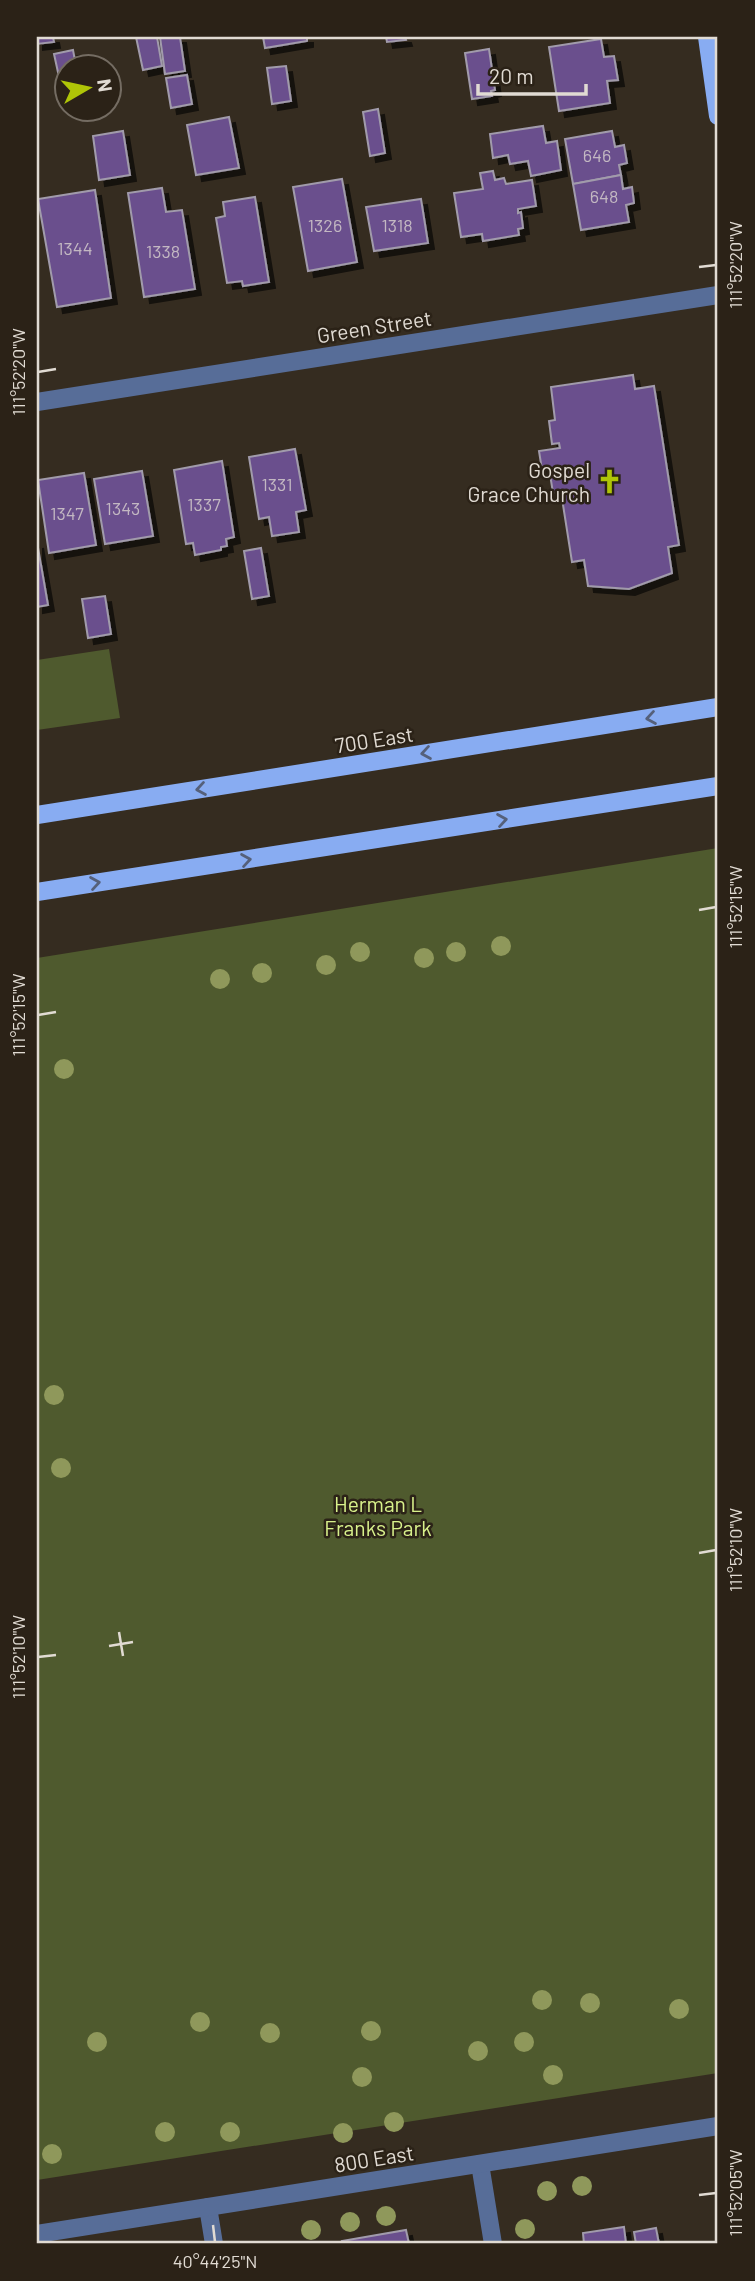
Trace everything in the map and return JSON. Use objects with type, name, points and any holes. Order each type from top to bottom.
[{"type":"main road","points":[[707,37],[718,116]]},
{"type":"main road","name":"700 East","points":[[37,815],[718,707]]},
{"type":"main road","points":[[37,892],[718,786]]},
{"type":"street","name":"Green Street","points":[[37,402],[718,295]]},
{"type":"street","name":"800 East","points":[[37,2234],[718,2126]]},
{"type":"street","points":[[480,2164],[493,2244]]},
{"type":"street","points":[[208,2207],[214,2244]]},
{"type":"green space","points":[[109,649],[120,718],[37,730],[37,660]]},
{"type":"green space","name":"Herman L Franks Park","points":[[718,848],[718,2073],[37,2180],[37,958]]},
{"type":"building","points":[[37,37],[53,37],[54,42],[37,44]]},
{"type":"building","points":[[136,37],[157,37],[162,66],[143,70]]},
{"type":"building","points":[[160,37],[180,37],[185,71],[165,74]]},
{"type":"building","points":[[263,37],[307,37],[307,41],[265,48]]},
{"type":"building","points":[[386,37],[405,37],[406,40],[387,42]]},
{"type":"building","points":[[601,39],[604,57],[614,56],[618,80],[607,81],[610,103],[559,111],[549,47]]},
{"type":"building","points":[[489,49],[495,90],[491,91],[492,96],[472,99],[465,53]]},
{"type":"building","points":[[286,66],[291,101],[272,104],[267,68]]},
{"type":"building","points":[[187,75],[192,104],[171,108],[166,78]]},
{"type":"building","points":[[378,109],[385,153],[370,156],[363,112]]},
{"type":"building","points":[[229,117],[239,168],[196,175],[187,125]]},
{"type":"building","points":[[543,126],[546,143],[557,141],[561,170],[531,176],[528,161],[510,164],[508,155],[493,158],[490,134]]},
{"type":"building","points":[[123,131],[130,175],[99,180],[93,136]]},
{"type":"building","points":[[612,131],[615,147],[624,145],[627,163],[619,165],[621,175],[573,184],[565,139]]},
{"type":"building","points":[[493,171],[495,180],[504,178],[506,184],[532,180],[536,206],[518,209],[518,213],[521,212],[523,228],[518,229],[519,235],[483,241],[482,234],[461,237],[454,193],[483,189],[480,173]]},
{"type":"building","points":[[621,175],[623,189],[632,187],[634,203],[626,205],[629,222],[581,230],[573,184]]},
{"type":"building","points":[[342,179],[357,262],[308,271],[293,187]]},
{"type":"building","points":[[162,188],[166,212],[182,210],[195,289],[144,297],[128,193]]},
{"type":"building","points":[[95,190],[111,298],[57,307],[38,199]]},
{"type":"building","points":[[255,197],[269,282],[243,286],[242,281],[227,283],[216,218],[225,216],[223,202]]},
{"type":"building","points":[[421,199],[428,243],[374,251],[366,207]]},
{"type":"building","name":"Gospel Grace Church","points":[[633,375],[635,389],[654,386],[679,545],[668,547],[672,573],[629,589],[588,586],[584,560],[572,562],[561,492],[553,493],[549,468],[542,470],[539,451],[560,448],[559,443],[552,444],[549,421],[555,420],[551,387]]},
{"type":"building","points":[[295,449],[306,510],[296,512],[299,532],[272,536],[269,517],[259,519],[249,457]]},
{"type":"building","points":[[222,461],[234,537],[226,539],[227,546],[221,547],[221,550],[195,555],[193,543],[186,544],[174,470]]},
{"type":"building","points":[[142,471],[153,536],[105,544],[94,479]]},
{"type":"building","points":[[84,473],[96,545],[49,553],[38,480]]},
{"type":"building","points":[[37,542],[48,605],[37,607]]},
{"type":"building","points":[[261,548],[269,596],[252,599],[244,551]]},
{"type":"building","points":[[105,596],[111,634],[88,638],[82,599]]},
{"type":"building","points":[[624,2227],[626,2244],[584,2244],[583,2233]]},
{"type":"building","points":[[656,2228],[659,2244],[636,2244],[634,2232]]},
{"type":"building","points":[[406,2230],[409,2244],[343,2244],[342,2241]]},
{"type":"place","name":"Gospel Grace Church","points":[[610,481]]}]
